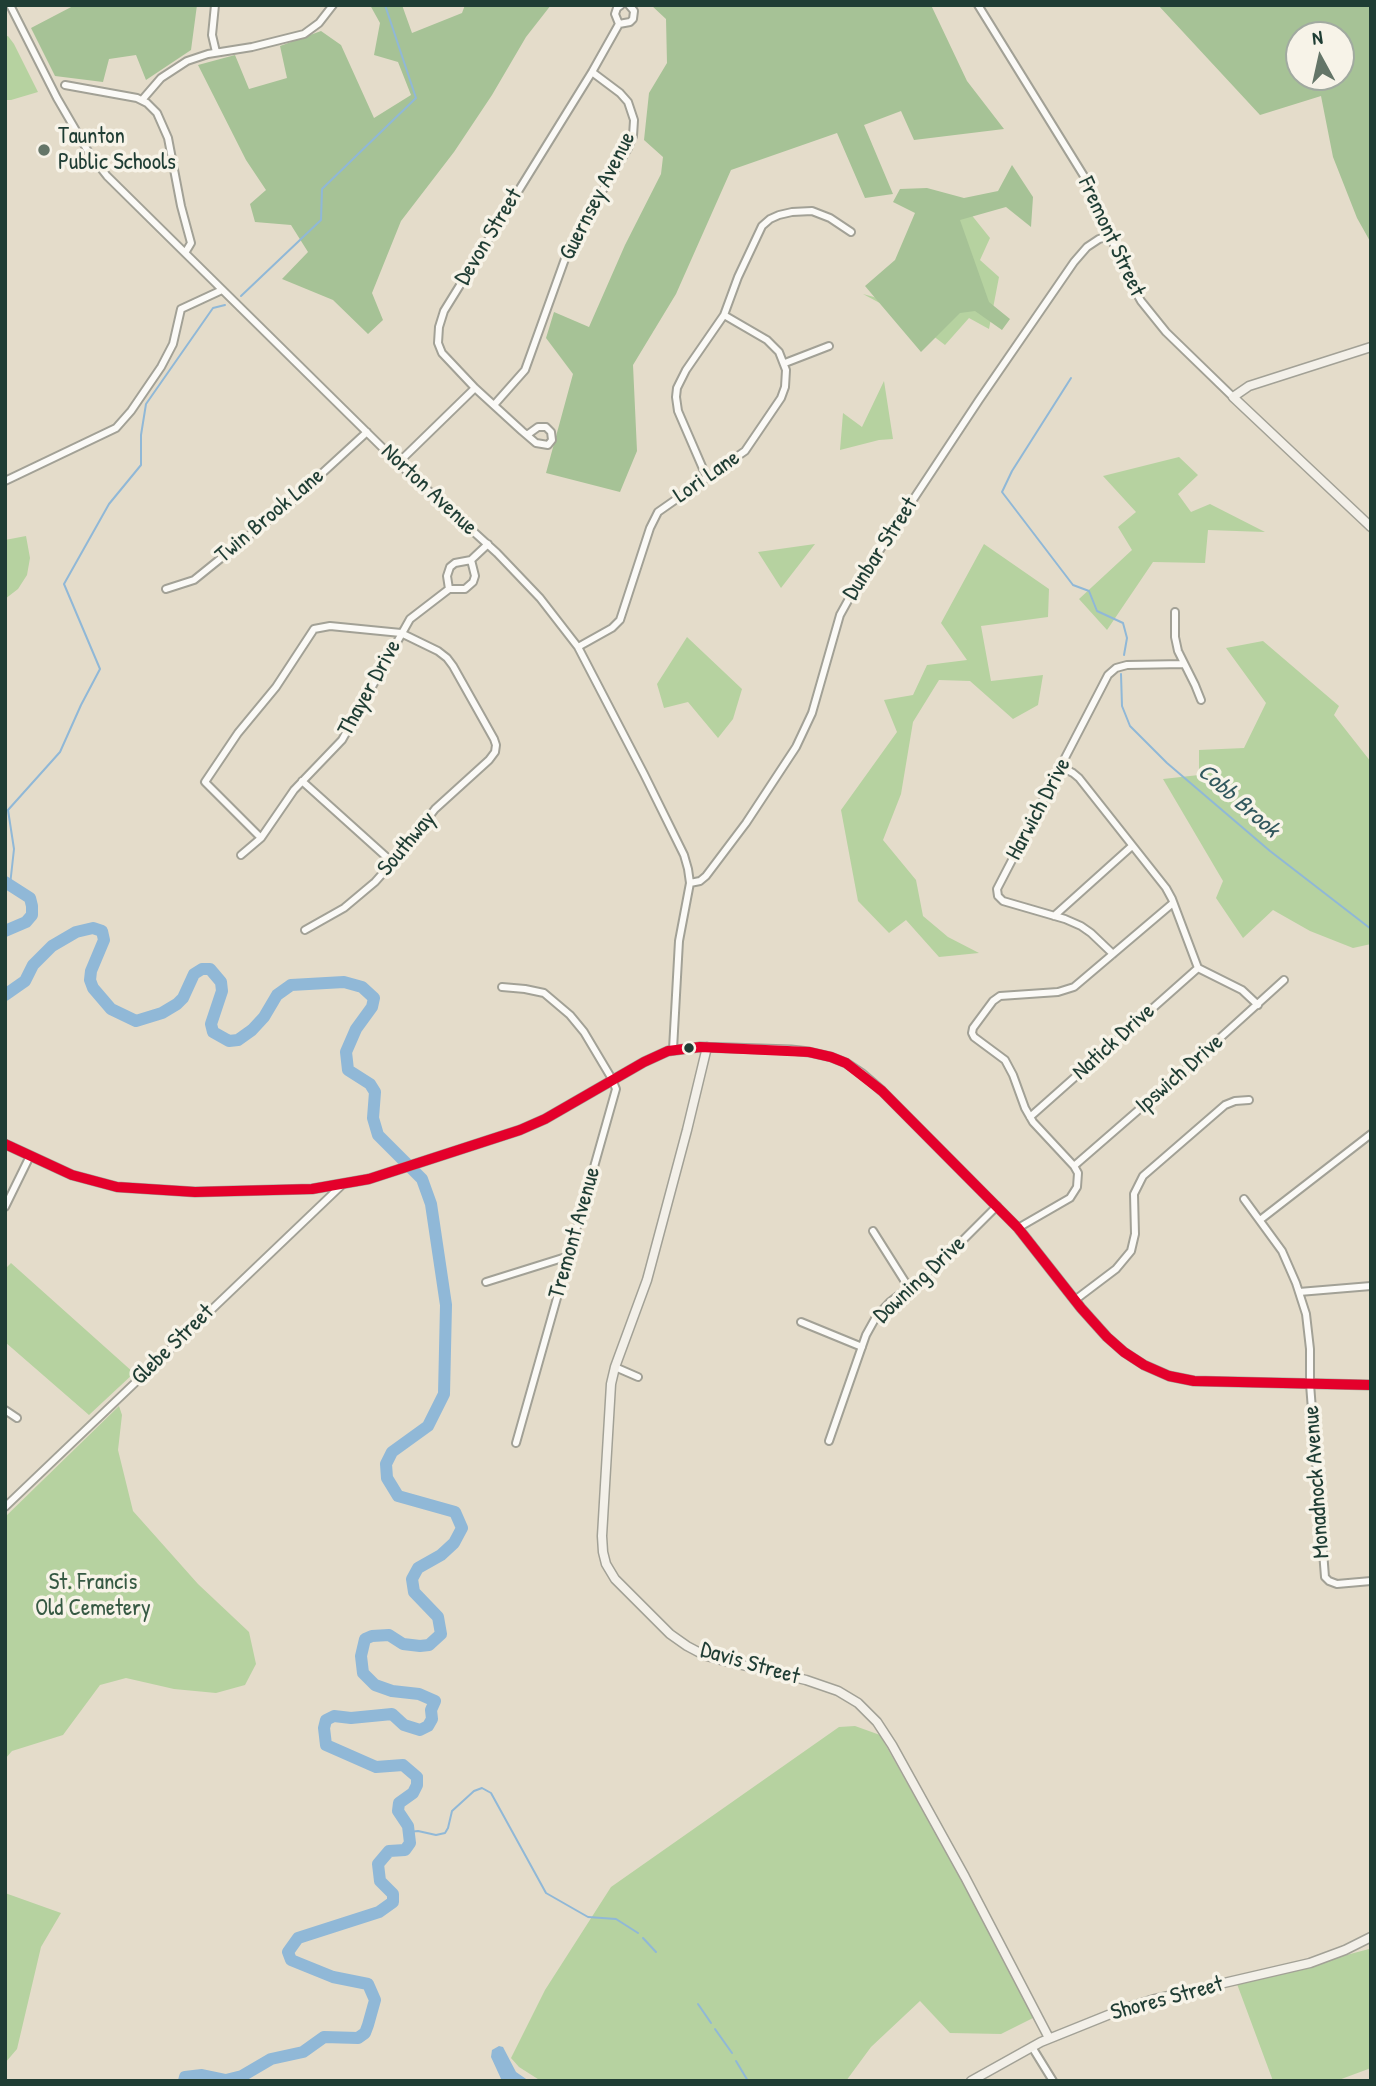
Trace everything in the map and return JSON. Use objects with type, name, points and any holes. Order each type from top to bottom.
[{"type":"street","points":[[215,5],[212,35],[216,52]]},
{"type":"street","points":[[142,100],[161,78],[200,55],[252,47],[304,34],[318,23],[333,5]]},
{"type":"street","name":"Devon Street","points":[[619,24],[615,14],[621,5]]},
{"type":"street","name":"Devon Street","points":[[619,24],[633,19],[634,11],[629,5]]},
{"type":"street","name":"Fremont Street","points":[[978,5],[1083,173],[1127,276],[1144,306],[1166,332],[1371,527]]},
{"type":"street","name":"Norton Avenue","points":[[9,10],[89,153],[114,184],[398,463],[488,544],[540,598],[578,647],[684,855],[690,883],[679,941],[673,1049]]},
{"type":"street","name":"Devon Street","points":[[527,435],[475,388],[442,353],[438,338],[440,322],[444,311],[619,24]]},
{"type":"street","name":"Guernsey Avenue","points":[[494,405],[525,370],[570,245],[633,136],[634,120],[628,102],[592,72]]},
{"type":"street","points":[[65,85],[142,100],[157,113],[168,138],[191,243],[185,253]]},
{"type":"street","points":[[707,478],[678,411],[678,383],[724,315],[762,226],[770,219],[792,212],[812,211],[830,218],[851,232]]},
{"type":"street","name":"Dunbar Street","points":[[690,883],[700,881],[706,876],[746,823],[796,747],[812,713],[840,615],[856,586],[1074,262],[1091,244],[1111,236]]},
{"type":"street","points":[[5,481],[116,428],[161,367],[173,344],[181,309],[222,290]]},
{"type":"street","points":[[724,315],[767,340],[785,363],[829,346]]},
{"type":"street","points":[[1233,397],[1249,386],[1371,347]]},
{"type":"street","name":"Lori Lane","points":[[578,647],[612,628],[620,620],[648,533],[658,512],[738,458],[754,440],[783,394],[785,363]]},
{"type":"street","points":[[398,463],[475,388]]},
{"type":"street","name":"Twin Brook Lane","points":[[166,589],[194,580],[293,500],[367,432]]},
{"type":"street","name":"Thayer Drive","points":[[449,589],[447,576],[450,567],[471,560],[488,544]]},
{"type":"street","name":"Thayer Drive","points":[[241,855],[261,838],[302,781],[345,735],[401,633],[415,614],[449,589],[465,589],[473,582],[475,576],[471,560]]},
{"type":"street","points":[[1175,612],[1176,644],[1200,700]]},
{"type":"street","points":[[261,838],[205,782],[238,733],[276,687],[314,629],[330,626],[401,633]]},
{"type":"street","name":"Southway","points":[[305,930],[344,908],[375,882],[435,809],[495,752],[496,745],[449,660],[438,651],[401,633]]},
{"type":"street","name":"Harwich Drive","points":[[1113,954],[1086,929],[1003,901],[997,891],[1111,672],[1127,664],[1184,664]]},
{"type":"street","points":[[1061,767],[1079,778],[1166,888],[1198,968],[1242,990],[1258,1005]]},
{"type":"street","points":[[302,781],[392,862]]},
{"type":"street","points":[[1054,916],[1132,846]]},
{"type":"street","points":[[1018,1228],[1073,1194],[1079,1180],[1078,1173],[1030,1117],[1008,1064],[973,1036],[973,1028],[998,997],[1074,988],[1173,903]]},
{"type":"street","name":"Natick Drive","points":[[1030,1117],[1198,968]]},
{"type":"street","name":"Ipswich Drive","points":[[1074,1166],[1284,980]]},
{"type":"street","points":[[502,987],[532,990],[549,996],[584,1032],[612,1079]]},
{"type":"street","name":"Davis Street","points":[[707,1047],[647,1280],[615,1367],[610,1397],[604,1556],[612,1574],[670,1634],[696,1651],[838,1691],[858,1703],[877,1722],[965,1877],[1049,2038]]},
{"type":"street","points":[[5,1144],[85,1179],[130,1189],[195,1192],[309,1189],[392,1172],[533,1125],[656,1055],[673,1049],[791,1049],[824,1055],[846,1063],[882,1091],[1018,1228],[1075,1300],[1118,1347],[1144,1365],[1169,1376],[1201,1382],[1371,1385]]},
{"type":"street","name":"Tremont Avenue","points":[[516,1443],[615,1093],[612,1079]]},
{"type":"street","points":[[1075,1300],[1116,1269],[1131,1251],[1135,1234],[1134,1194],[1143,1177],[1225,1105],[1249,1100]]},
{"type":"street","points":[[1260,1220],[1371,1134]]},
{"type":"street","points":[[5,1207],[30,1156]]},
{"type":"street","name":"Glebe Street","points":[[5,1507],[343,1184]]},
{"type":"street","name":"Monadnock Avenue","points":[[1244,1199],[1282,1251],[1299,1292],[1308,1333],[1323,1569],[1326,1579],[1337,1584],[1371,1581]]},
{"type":"street","name":"Downing Drive","points":[[829,1441],[862,1347],[876,1317],[890,1302],[937,1265],[997,1206]]},
{"type":"street","points":[[873,1231],[909,1288]]},
{"type":"street","points":[[486,1282],[569,1256]]},
{"type":"street","points":[[1299,1292],[1371,1286]]},
{"type":"street","points":[[800,1322],[862,1347]]},
{"type":"street","points":[[615,1367],[638,1377]]},
{"type":"street","points":[[5,1410],[17,1418]]},
{"type":"street","name":"Shores Street","points":[[971,2081],[1049,2038],[1138,2003],[1310,1963],[1371,1937]]},
{"type":"street","points":[[1032,2047],[1053,2081]]},
{"type":"green space","points":[[75,5],[197,5],[191,50],[146,80],[136,55],[109,59],[103,82],[55,76],[31,28]]},
{"type":"green space","points":[[370,5],[402,5],[412,33],[462,13],[465,5],[551,5],[526,37],[454,152],[401,221],[372,293],[383,320],[368,334],[333,300],[282,279],[308,252],[291,225],[255,222],[250,204],[266,190],[246,160],[198,65],[235,55],[249,89],[287,78],[280,46],[321,31],[341,45],[374,118],[411,95],[398,62],[374,55],[380,23]]},
{"type":"green space","points":[[651,5],[931,5],[967,81],[1004,129],[914,140],[901,111],[864,125],[893,194],[865,198],[837,133],[731,170],[676,294],[633,365],[637,451],[620,492],[546,473],[573,374],[546,338],[554,312],[589,327],[625,245],[661,174],[663,157],[644,140],[649,93],[667,63],[666,19]]},
{"type":"green space","points":[[1158,5],[1371,5],[1371,243],[1357,218],[1333,157],[1321,96],[1260,115]]},
{"type":"green space","points":[[8,36],[38,92],[5,100],[5,37]]},
{"type":"green space","points":[[1012,165],[1033,197],[1031,227],[1006,207],[960,220],[989,302],[1010,319],[1002,330],[975,311],[960,313],[921,352],[865,286],[895,260],[915,213],[893,202],[900,189],[927,188],[964,198],[998,191]]},
{"type":"green space","points":[[966,208],[990,238],[980,260],[999,277],[989,329],[969,318],[945,345],[915,322],[863,294],[921,310],[912,274]]},
{"type":"green space","points":[[884,381],[893,439],[840,450],[843,413],[862,427]]},
{"type":"green space","points":[[1179,457],[1198,475],[1178,494],[1191,512],[1210,504],[1265,532],[1208,530],[1205,563],[1153,562],[1107,630],[1079,599],[1132,550],[1118,527],[1136,512],[1103,476]]},
{"type":"green space","points":[[26,536],[30,558],[27,575],[18,589],[5,599],[5,540]]},
{"type":"green space","points":[[815,544],[781,588],[758,552]]},
{"type":"green space","points":[[984,544],[1049,589],[1048,617],[981,626],[991,681],[1043,675],[1038,705],[1013,719],[970,681],[939,680],[913,722],[901,794],[883,840],[916,880],[923,916],[948,937],[979,953],[939,957],[906,920],[889,933],[858,901],[841,810],[897,732],[884,700],[913,695],[927,665],[967,660],[941,623]]},
{"type":"green space","points":[[687,637],[742,689],[733,719],[718,738],[688,702],[664,708],[657,684]]},
{"type":"green space","points":[[1263,641],[1339,706],[1334,715],[1371,762],[1371,944],[1353,948],[1310,931],[1273,910],[1243,938],[1216,898],[1223,881],[1163,779],[1199,775],[1199,750],[1244,748],[1266,703],[1226,648]]},
{"type":"green space","points":[[11,1263],[134,1373],[89,1415],[5,1342],[5,1269]]},
{"type":"green space","name":"St. Francis Old Cemetery","points":[[119,1406],[122,1415],[118,1450],[133,1511],[198,1584],[249,1632],[256,1664],[245,1685],[216,1693],[174,1689],[126,1678],[100,1685],[63,1735],[12,1751],[5,1759],[5,1517]]},
{"type":"green space","points":[[855,1726],[880,1735],[1035,2017],[1001,2034],[950,2033],[920,2001],[871,2047],[846,2081],[541,2081],[519,2067],[511,2058],[545,1990],[611,1887],[839,1727]]},
{"type":"green space","points":[[5,1893],[61,1913],[41,1947],[17,2049],[5,2063]]},
{"type":"green space","points":[[1369,1949],[1371,2068],[1336,2081],[1273,2081],[1237,1984]]},
{"type":"water","points":[[503,2047],[516,2072],[529,2081],[502,2081],[491,2057],[492,2050]]},
{"type":"waterway","points":[[241,296],[321,220],[322,189],[416,98],[385,5]]},
{"type":"waterway","points":[[10,885],[14,849],[8,810],[60,752],[100,669],[64,584],[109,504],[141,465],[141,435],[146,404],[213,308],[225,305]]},
{"type":"waterway","name":"Cobb Brook","points":[[1071,378],[1012,471],[1002,492],[1073,585],[1089,591],[1097,611],[1123,623],[1127,638],[1124,655]]},
{"type":"waterway","name":"Cobb Brook","points":[[1121,674],[1122,706],[1130,726],[1167,763],[1270,851],[1371,929]]},
{"type":"waterway","points":[[5,882],[30,898],[32,906],[32,915],[26,922],[5,931]]},
{"type":"waterway","points":[[5,995],[25,981],[33,965],[52,946],[76,932],[93,928],[102,931],[104,940],[91,971],[93,988],[111,1009],[136,1021],[162,1013],[177,1004],[183,998],[194,974],[202,969],[210,969],[221,982],[222,991],[211,1024],[213,1032],[229,1041],[238,1040],[252,1030],[264,1017],[277,995],[291,985],[344,982],[362,987],[374,998],[372,1007],[356,1029],[346,1052],[348,1070],[370,1084],[375,1092],[373,1118],[378,1135],[422,1179],[431,1204],[446,1305],[444,1394],[428,1426],[392,1452],[386,1464],[387,1478],[398,1496],[455,1512],[462,1528],[454,1543],[441,1555],[418,1568],[412,1579],[414,1592],[438,1617],[441,1634],[429,1645],[420,1646],[403,1644],[389,1635],[372,1636],[365,1639],[361,1656],[363,1673],[375,1685],[392,1691],[419,1694],[435,1701],[431,1710],[432,1719],[428,1726],[420,1730],[404,1725],[392,1714],[351,1718],[334,1716],[326,1720],[324,1728],[326,1745],[376,1767],[403,1765],[417,1777],[413,1793],[399,1803],[398,1811],[408,1826],[410,1843],[405,1850],[389,1851],[378,1864],[380,1881],[393,1894],[393,1902],[379,1912],[298,1938],[288,1952],[291,1960],[333,1977],[368,1984],[375,2000],[368,2025],[365,2033],[358,2038],[324,2037],[303,2052],[271,2059],[242,2076],[226,2080],[202,2075],[185,2077],[184,2081]]},
{"type":"waterway","points":[[409,1832],[436,1835],[445,1833],[452,1811],[474,1791],[482,1788],[491,1793],[546,1893],[588,1917],[616,1919],[638,1933]]},
{"type":"waterway","points":[[643,1938],[656,1952]]},
{"type":"waterway","points":[[698,2004],[711,2023]]},
{"type":"waterway","points":[[715,2029],[732,2053]]},
{"type":"waterway","points":[[736,2061],[748,2081]]},
{"type":"transit line","points":[[5,1144],[72,1175],[117,1187],[195,1192],[312,1189],[369,1179],[520,1130],[668,1051],[700,1047],[809,1052],[846,1063],[882,1091],[1018,1228],[1107,1337],[1144,1365],[1169,1376],[1194,1381],[1371,1385]]},
{"type":"place","name":"Taunton Public Schools","points":[[44,150]]}]
